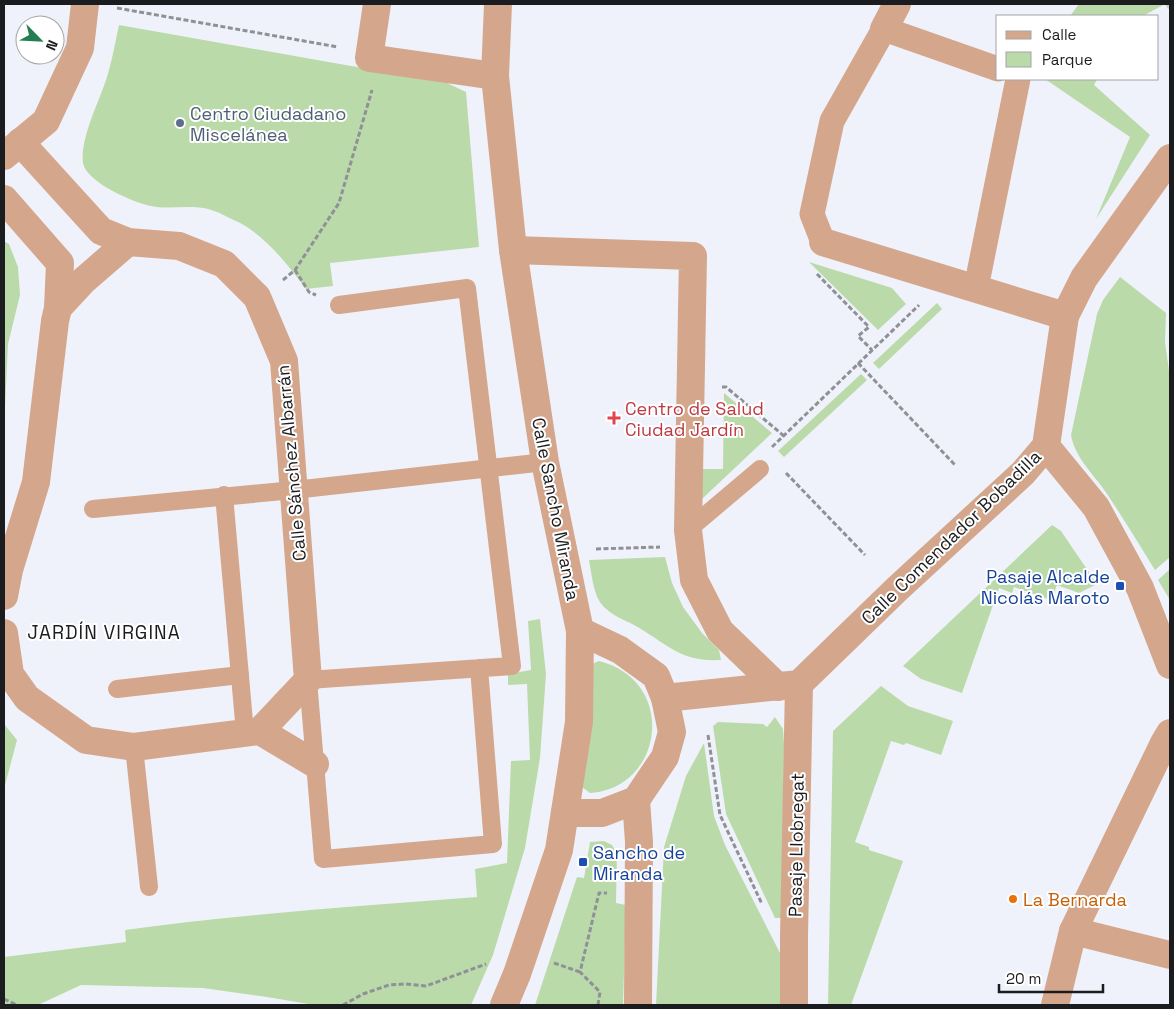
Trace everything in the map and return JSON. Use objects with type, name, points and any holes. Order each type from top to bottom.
[{"type":"street","name":"Calle Sánchez Albarrán","points":[[85,4],[80,48],[46,121],[12,149],[101,231],[128,242],[179,246],[224,264],[257,297],[284,361],[308,680]]},
{"type":"street","points":[[377,4],[369,58],[495,76]]},
{"type":"street","name":"Calle Sancho Miranda","points":[[498,4],[495,76],[512,250],[545,462],[580,631],[579,722],[559,850],[517,974],[504,1005]]},
{"type":"street","points":[[896,4],[832,121],[812,214],[823,242],[1065,316]]},
{"type":"street","points":[[884,29],[996,69]]},
{"type":"street","points":[[976,288],[1018,80]]},
{"type":"street","name":"Calle Comendador Bobadilla","points":[[789,686],[1022,473],[1046,446],[1065,316],[1084,278],[1170,158]]},
{"type":"street","points":[[4,199],[60,263],[58,308],[36,482],[9,570],[4,596]]},
{"type":"street","points":[[58,308],[83,281],[128,242]]},
{"type":"street","points":[[512,250],[693,256],[689,538],[694,580],[720,631],[789,686]]},
{"type":"street","points":[[1046,446],[1096,507],[1140,588],[1170,665]]},
{"type":"street","points":[[565,813],[602,813],[636,800],[665,758],[672,732],[665,698],[656,676],[620,650],[580,631]]},
{"type":"street","points":[[4,633],[10,674],[27,698],[86,740],[134,748],[252,732],[315,764]]},
{"type":"street","points":[[252,732],[308,680]]},
{"type":"street","points":[[665,698],[789,686]]},
{"type":"street","name":"Pasaje Llobregat","points":[[789,686],[794,1005]]},
{"type":"street","points":[[1055,1005],[1073,930],[1170,733]]},
{"type":"street","points":[[636,800],[639,842],[638,1005]]},
{"type":"street","points":[[1073,930],[1170,955]]},
{"type":"lane","points":[[339,305],[467,288],[512,666],[479,668],[308,680],[323,858],[493,844],[479,668]]},
{"type":"lane","points":[[93,509],[224,495],[294,490],[545,462]]},
{"type":"lane","points":[[689,538],[760,469]]},
{"type":"lane","points":[[224,495],[240,675],[252,732]]},
{"type":"lane","points":[[117,689],[240,675]]},
{"type":"lane","points":[[134,748],[149,888]]},
{"type":"path","points":[[114,8],[340,47]]},
{"type":"path","points":[[309,292],[294,271],[339,203],[373,87]]},
{"type":"path","points":[[815,273],[868,327],[858,336],[872,350]]},
{"type":"path","points":[[766,452],[915,309]]},
{"type":"path","points":[[858,364],[956,466]]},
{"type":"path","points":[[718,386],[726,387],[784,436]]},
{"type":"path","points":[[785,471],[865,555]]},
{"type":"path","points":[[589,550],[689,538]]},
{"type":"path","points":[[708,735],[720,815],[765,912]]},
{"type":"path","points":[[580,972],[599,893],[616,894]]},
{"type":"path","points":[[343,1005],[363,994],[389,985],[426,986],[490,962]]},
{"type":"path","points":[[550,962],[580,972],[600,992],[598,1005]]},
{"type":"path","points":[[4,999],[17,1005]]},
{"type":"green space","points":[[1079,4],[1165,4],[1145,15],[1071,15]]},
{"type":"green space","points":[[1165,4],[1170,4],[1170,8],[1168,9]]},
{"type":"green space","points":[[119,25],[447,83],[466,92],[479,247],[330,263],[333,286],[306,289],[266,242],[236,221],[208,209],[158,207],[143,204],[101,184],[86,170],[83,163],[84,143],[108,73]]},
{"type":"green space","points":[[1046,80],[1096,80],[1094,85],[1150,135],[1096,219],[1130,137]]},
{"type":"green space","points":[[4,241],[9,244],[18,267],[20,295],[8,344],[4,429]]},
{"type":"green space","points":[[809,262],[892,288],[906,304],[878,330]]},
{"type":"green space","points":[[1120,277],[1166,313],[1165,342],[1170,378],[1170,557],[1155,570],[1104,489],[1081,460],[1071,435],[1097,314],[1103,300]]},
{"type":"green space","points":[[937,303],[942,309],[879,369],[873,363]]},
{"type":"green space","points":[[861,374],[867,380],[784,457],[778,451]]},
{"type":"green space","points":[[724,393],[772,433],[703,498],[699,498],[700,471],[703,469],[723,469]]},
{"type":"green space","points":[[1052,525],[1061,531],[1097,584],[1079,593],[1057,585],[1051,600],[1014,587],[1012,593],[999,588],[962,693],[921,679],[903,666]]},
{"type":"green space","points":[[665,557],[672,583],[683,607],[702,633],[719,650],[721,660],[694,658],[674,650],[614,615],[604,607],[597,597],[589,560]]},
{"type":"green space","points":[[1170,569],[1170,600],[1158,580]]},
{"type":"green space","points":[[540,619],[546,674],[540,758],[525,848],[493,955],[471,1005],[314,1005],[203,988],[81,985],[38,1005],[4,1005],[4,957],[126,942],[125,930],[169,924],[477,897],[475,869],[507,863],[511,761],[530,760],[527,684],[508,685],[508,674],[531,670],[528,621]]},
{"type":"green space","points":[[599,661],[624,672],[641,689],[650,710],[652,733],[646,754],[634,773],[615,787],[590,793],[582,787],[591,669],[594,663]]},
{"type":"green space","points":[[881,686],[908,706],[953,721],[941,755],[906,743],[904,745],[891,741],[855,842],[869,847],[869,850],[903,861],[851,1005],[828,1005],[833,731]]},
{"type":"green space","points":[[775,717],[783,729],[784,744],[782,918],[775,918],[726,814],[713,726],[718,722],[763,724],[767,727]]},
{"type":"green space","points":[[4,724],[17,740],[4,789]]},
{"type":"green space","points":[[704,743],[714,816],[725,845],[781,955],[780,1005],[656,1005],[664,847],[686,776]]},
{"type":"green space","points":[[604,841],[612,845],[617,853],[616,903],[626,905],[623,1005],[535,1005],[577,877],[584,878],[590,842]]},
{"type":"place","name":"Centro Ciudadano Miscelánea","points":[[180,123]]},
{"type":"place","name":"Centro de Salud Ciudad Jardín","points":[[614,418]]},
{"type":"place","name":"Pasaje Alcalde Nicolás Maroto","points":[[1120,586]]},
{"type":"place","name":"Sancho de Miranda","points":[[583,862]]},
{"type":"place","name":"La Bernarda","points":[[1013,899]]},
{"type":"district","name":"JARDÍN VIRGINA","points":[[104,632]]}]
